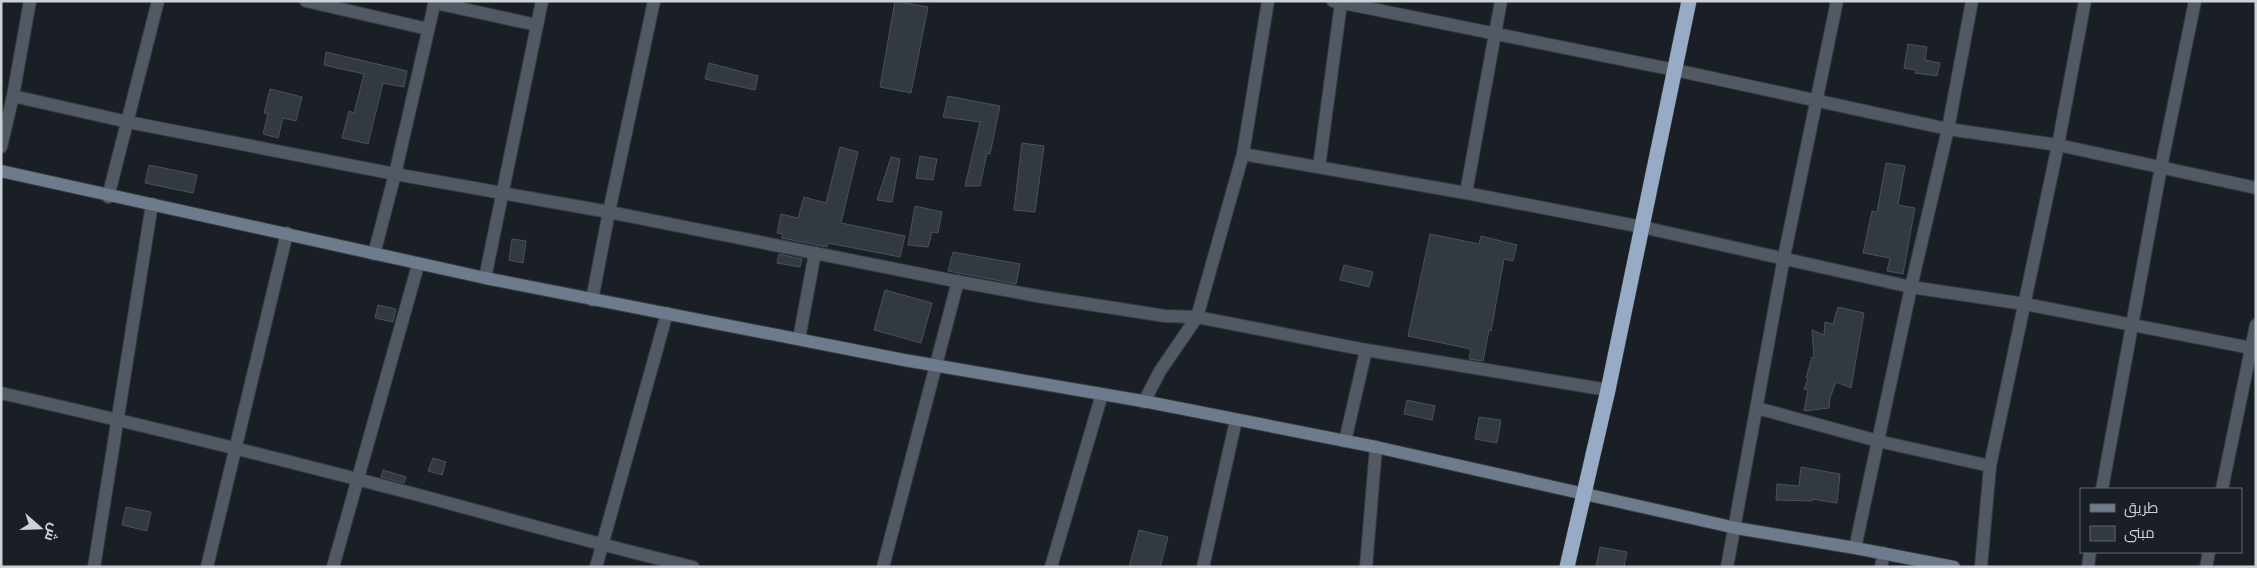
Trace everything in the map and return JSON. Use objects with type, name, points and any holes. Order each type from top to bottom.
[{"type":"highway","points":[[1567,567],[1582,494],[1608,390],[1689,1]]},
{"type":"street","points":[[1,147],[13,96],[30,1]]},
{"type":"street","points":[[108,196],[158,1]]},
{"type":"street","points":[[306,1],[428,29]]},
{"type":"street","points":[[485,278],[504,194],[542,1]]},
{"type":"street","points":[[592,300],[654,1]]},
{"type":"street","points":[[1144,402],[1160,371],[1197,317],[1242,154],[1268,1]]},
{"type":"street","points":[[1466,193],[1501,1]]},
{"type":"street","points":[[1727,567],[1736,528],[1784,257],[1837,1]]},
{"type":"street","points":[[1855,548],[1911,287],[1948,129],[1972,1]]},
{"type":"street","points":[[1980,567],[1990,466],[2058,145],[2085,1]]},
{"type":"street","points":[[2102,488],[2161,167],[2195,1]]},
{"type":"street","points":[[374,254],[395,174],[435,2],[538,25]]},
{"type":"street","points":[[1319,167],[1337,2],[1675,70],[1948,129],[2058,145],[2256,188]]},
{"type":"street","points":[[13,96],[128,122],[395,174],[609,212],[1043,297],[1165,316],[1197,317],[1366,350],[1608,390]]},
{"type":"street","points":[[1242,154],[1466,193],[1642,227],[1784,257],[1911,287],[2025,304],[2253,349]]},
{"type":"street","points":[[1,172],[287,234],[418,265],[904,360],[937,364],[1102,394],[1376,447],[1736,528],[1954,567]]},
{"type":"street","points":[[94,567],[152,204]]},
{"type":"street","points":[[207,567],[287,234]]},
{"type":"street","points":[[799,339],[815,253]]},
{"type":"street","points":[[333,567],[418,265]]},
{"type":"street","points":[[883,567],[958,281]]},
{"type":"street","points":[[596,567],[667,313]]},
{"type":"street","points":[[2222,488],[2253,349],[2256,325]]},
{"type":"street","points":[[1345,441],[1366,350]]},
{"type":"street","points":[[1,393],[237,448],[602,546],[693,567]]},
{"type":"street","points":[[1050,567],[1102,394]]},
{"type":"street","points":[[1757,408],[1878,442],[1990,466]]},
{"type":"street","points":[[1203,567],[1236,420]]},
{"type":"street","points":[[1366,567],[1376,447]]},
{"type":"street","points":[[1881,567],[1884,553]]},
{"type":"street","points":[[2088,567],[2090,553]]},
{"type":"street","points":[[2206,567],[2209,553]]},
{"type":"building","points":[[895,1],[928,7],[911,93],[880,87]]},
{"type":"building","points":[[1908,44],[1927,47],[1925,60],[1940,63],[1937,76],[1915,73],[1916,70],[1904,68]]},
{"type":"building","points":[[326,52],[407,71],[404,87],[383,83],[368,144],[342,138],[349,111],[354,113],[364,74],[324,65]]},
{"type":"building","points":[[709,63],[758,76],[755,90],[705,79]]},
{"type":"building","points":[[270,89],[302,97],[296,121],[283,118],[278,138],[263,134],[268,114],[264,113]]},
{"type":"building","points":[[948,96],[1000,106],[990,154],[987,153],[980,186],[965,186],[980,122],[943,117]]},
{"type":"building","points":[[1022,143],[1044,146],[1035,212],[1014,210]]},
{"type":"building","points":[[840,147],[858,152],[841,223],[905,236],[900,257],[828,243],[827,247],[782,238],[782,234],[777,233],[781,214],[798,218],[804,197],[826,203]]},
{"type":"building","points":[[920,156],[937,159],[933,180],[916,178]]},
{"type":"building","points":[[891,157],[900,159],[892,202],[877,200]]},
{"type":"building","points":[[1886,163],[1905,166],[1898,205],[1915,208],[1903,274],[1887,271],[1890,258],[1863,253],[1872,211],[1877,212]]},
{"type":"building","points":[[149,165],[197,175],[193,193],[145,183]]},
{"type":"building","points":[[915,206],[942,212],[938,233],[932,232],[928,247],[908,245]]},
{"type":"building","points":[[1430,234],[1479,244],[1481,236],[1517,245],[1513,261],[1504,259],[1491,331],[1489,330],[1483,361],[1469,359],[1471,349],[1408,336]]},
{"type":"building","points":[[512,239],[526,241],[523,263],[509,260]]},
{"type":"building","points":[[953,252],[1020,264],[1016,284],[948,271]]},
{"type":"building","points":[[779,254],[802,259],[800,267],[777,263]]},
{"type":"building","points":[[1344,265],[1373,272],[1369,287],[1340,280]]},
{"type":"building","points":[[885,290],[932,303],[921,343],[874,330]]},
{"type":"building","points":[[378,305],[396,309],[393,322],[375,318]]},
{"type":"building","points":[[1838,307],[1864,313],[1851,388],[1836,382],[1830,398],[1829,408],[1804,411],[1808,391],[1804,389],[1808,379],[1806,378],[1812,357],[1814,358],[1812,330],[1824,335],[1825,322],[1833,324]]},
{"type":"building","points":[[1407,400],[1435,406],[1432,420],[1404,414]]},
{"type":"building","points":[[1479,417],[1501,420],[1497,443],[1475,439]]},
{"type":"building","points":[[433,458],[446,462],[442,475],[428,471]]},
{"type":"building","points":[[1801,467],[1840,474],[1837,503],[1812,499],[1812,501],[1776,500],[1777,484],[1799,486]]},
{"type":"building","points":[[383,470],[406,477],[404,483],[381,477]]},
{"type":"building","points":[[126,507],[151,512],[147,531],[122,525]]},
{"type":"building","points":[[1139,530],[1168,537],[1160,567],[1129,567]]},
{"type":"building","points":[[1600,547],[1627,552],[1624,567],[1596,567]]}]
